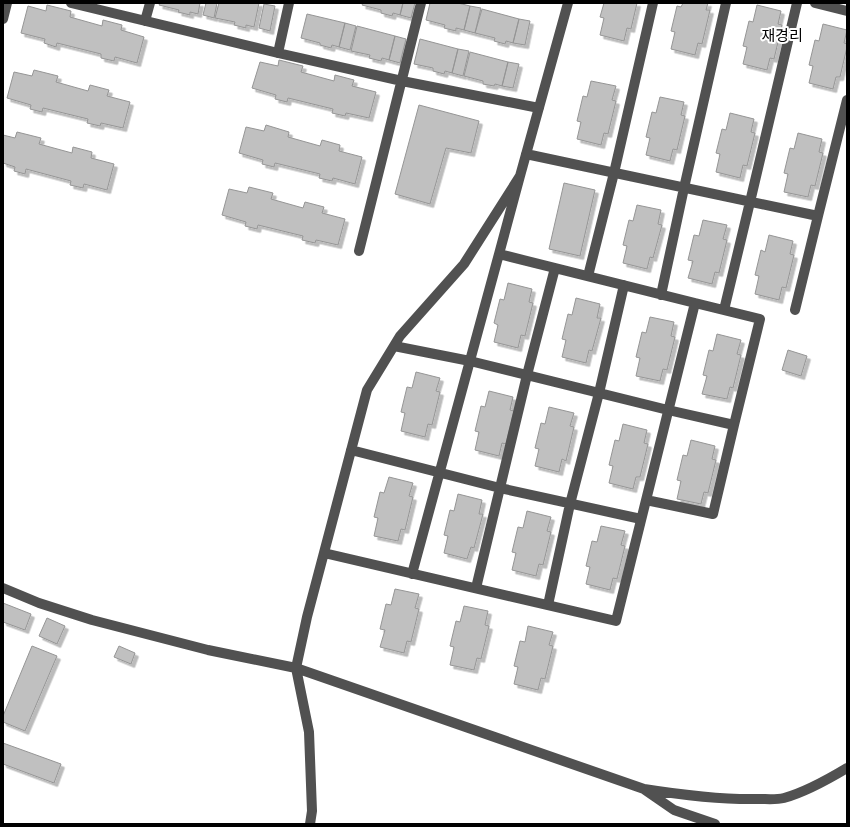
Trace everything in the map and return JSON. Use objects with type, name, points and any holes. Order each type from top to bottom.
[{"type":"street","points":[[3,19],[7,3]]},
{"type":"street","points":[[71,3],[402,81],[539,108]]},
{"type":"street","points":[[146,21],[150,3]]},
{"type":"street","points":[[278,53],[289,3]]},
{"type":"street","points":[[360,251],[421,3]]},
{"type":"street","points":[[412,574],[568,3]]},
{"type":"street","points":[[588,276],[614,173],[653,3]]},
{"type":"street","points":[[662,295],[684,188],[726,3]]},
{"type":"street","points":[[724,310],[797,3]]},
{"type":"street","points":[[815,3],[847,11]]},
{"type":"street","points":[[795,310],[847,100]]},
{"type":"street","points":[[526,154],[818,216]]},
{"type":"street","points":[[310,824],[312,811],[309,732],[296,668],[307,617],[367,390],[400,336],[464,264],[520,176]]},
{"type":"street","points":[[499,254],[760,319],[713,514],[646,500]]},
{"type":"street","points":[[476,588],[527,375],[555,268]]},
{"type":"street","points":[[548,605],[570,504],[599,393],[624,285]]},
{"type":"street","points":[[324,553],[616,621],[695,303]]},
{"type":"street","points":[[394,346],[470,361],[734,425]]},
{"type":"street","points":[[351,450],[500,488],[641,519]]},
{"type":"street","points":[[3,588],[39,603],[92,620],[208,650],[296,668],[644,789],[687,796],[752,799],[782,798],[804,790],[847,768]]},
{"type":"street","points":[[644,789],[674,810],[715,824]]},
{"type":"building","points":[[160,3],[200,3],[198,14],[190,12],[190,15],[178,12],[179,10],[159,5]]},
{"type":"building","points":[[206,3],[217,3],[214,18],[203,15]]},
{"type":"building","points":[[219,3],[259,3],[254,27],[246,25],[246,28],[234,25],[235,22],[215,18]]},
{"type":"building","points":[[363,3],[403,3],[400,15],[393,13],[392,16],[381,13],[381,10],[362,5]]},
{"type":"building","points":[[403,3],[415,3],[411,18],[400,15]]},
{"type":"building","points":[[430,3],[458,3],[470,6],[464,30],[456,28],[456,31],[444,28],[445,25],[426,20]]},
{"type":"building","points":[[604,3],[637,3],[631,29],[627,28],[624,41],[600,35],[604,18],[600,17]]},
{"type":"building","points":[[683,3],[708,3],[706,10],[710,10],[702,44],[698,43],[695,55],[671,49],[675,32],[671,31],[677,6],[681,7]]},
{"type":"building","points":[[264,4],[275,6],[270,31],[259,28]]},
{"type":"building","points":[[47,5],[71,11],[70,17],[102,26],[103,20],[122,25],[121,30],[144,37],[137,63],[115,57],[114,61],[101,58],[101,54],[57,43],[56,47],[44,43],[45,39],[21,33],[28,6],[46,11]]},
{"type":"building","points":[[757,5],[781,11],[778,24],[782,25],[774,59],[770,58],[767,70],[743,64],[747,47],[743,46],[749,21],[753,22]]},
{"type":"building","points":[[470,6],[481,8],[475,33],[464,30]]},
{"type":"building","points":[[482,9],[519,19],[513,43],[506,41],[505,44],[494,41],[495,38],[475,33]]},
{"type":"building","points":[[307,14],[345,23],[339,47],[332,45],[331,48],[320,45],[320,43],[301,38]]},
{"type":"building","points":[[519,19],[530,21],[525,45],[513,43]]},
{"type":"building","points":[[345,23],[356,26],[350,50],[339,47]]},
{"type":"building","points":[[823,24],[847,30],[844,43],[847,44],[847,47],[840,77],[836,77],[833,89],[809,83],[813,66],[809,65],[815,40],[819,41]]},
{"type":"building","points":[[357,26],[395,36],[389,60],[382,58],[381,61],[369,58],[370,55],[351,51]]},
{"type":"building","points":[[395,36],[406,39],[400,63],[389,60]]},
{"type":"building","points":[[420,39],[458,49],[452,73],[445,71],[444,74],[433,71],[433,68],[414,64]]},
{"type":"building","points":[[458,49],[469,51],[463,76],[452,73]]},
{"type":"building","points":[[470,52],[508,62],[502,86],[495,84],[494,86],[483,84],[483,81],[464,76]]},
{"type":"building","points":[[279,60],[303,66],[301,72],[334,81],[335,75],[354,80],[352,86],[376,92],[369,118],[346,113],[345,116],[332,113],[333,109],[288,98],[287,102],[275,99],[276,95],[252,88],[260,62],[278,66]]},
{"type":"building","points":[[508,62],[519,64],[513,88],[502,86]]},
{"type":"building","points":[[34,70],[58,76],[56,82],[88,91],[90,85],[109,90],[107,96],[130,102],[123,128],[101,123],[100,126],[87,123],[88,119],[43,108],[42,112],[30,109],[31,105],[7,98],[14,72],[32,76]]},
{"type":"building","points":[[591,81],[616,86],[612,100],[616,101],[608,134],[604,133],[601,145],[577,139],[581,122],[577,121],[583,96],[587,97]]},
{"type":"building","points":[[660,97],[684,102],[681,115],[685,116],[677,150],[673,149],[670,161],[646,155],[650,138],[646,137],[652,112],[656,113]]},
{"type":"building","points":[[419,105],[479,121],[471,153],[446,148],[430,204],[395,194]]},
{"type":"building","points":[[730,113],[754,119],[751,132],[755,133],[747,166],[743,165],[740,178],[716,172],[720,154],[716,153],[722,129],[726,130]]},
{"type":"building","points":[[266,125],[289,132],[288,137],[320,146],[322,140],[340,145],[339,151],[362,157],[355,184],[333,178],[332,181],[319,178],[320,174],[275,163],[274,167],[262,164],[263,160],[239,153],[246,127],[264,131]]},
{"type":"building","points":[[17,132],[41,138],[39,144],[72,153],[73,147],[92,152],[91,158],[114,164],[107,190],[84,184],[83,188],[70,185],[71,181],[26,169],[25,174],[14,171],[15,167],[3,163],[3,135],[15,138]]},
{"type":"building","points":[[798,133],[822,139],[819,152],[823,153],[815,186],[811,185],[808,197],[784,192],[788,174],[784,173],[790,148],[794,149]]},
{"type":"building","points":[[564,183],[595,190],[580,256],[549,249]]},
{"type":"building","points":[[249,187],[273,193],[271,199],[303,208],[305,202],[324,207],[322,213],[345,219],[338,245],[316,240],[315,243],[302,240],[303,236],[258,225],[257,229],[245,226],[246,222],[222,215],[229,189],[247,193]]},
{"type":"building","points":[[637,205],[661,210],[658,224],[662,225],[653,258],[650,257],[647,269],[623,263],[627,246],[623,245],[629,220],[633,221]]},
{"type":"building","points":[[703,220],[727,225],[723,239],[727,240],[719,273],[715,272],[712,284],[688,278],[693,261],[688,260],[694,235],[699,236]]},
{"type":"building","points":[[769,235],[793,241],[790,254],[794,255],[786,288],[782,287],[779,300],[755,294],[759,276],[755,275],[761,250],[765,252]]},
{"type":"building","points":[[508,283],[532,289],[529,302],[533,303],[525,336],[521,335],[518,348],[494,342],[498,325],[494,323],[500,299],[504,300]]},
{"type":"building","points":[[576,298],[600,304],[597,318],[601,318],[592,351],[589,350],[586,363],[562,357],[566,340],[562,339],[568,314],[572,315]]},
{"type":"building","points":[[650,317],[674,322],[671,336],[675,337],[667,370],[663,369],[660,381],[636,376],[640,358],[636,357],[642,332],[646,333]]},
{"type":"building","points":[[717,334],[741,340],[737,354],[741,355],[733,388],[730,387],[727,399],[702,394],[707,376],[703,375],[709,350],[713,351]]},
{"type":"building","points":[[788,350],[807,356],[801,376],[782,370]]},
{"type":"building","points":[[416,372],[440,378],[436,391],[440,392],[432,425],[428,424],[425,437],[401,431],[405,413],[401,412],[407,387],[412,388]]},
{"type":"building","points":[[489,391],[513,397],[510,410],[514,411],[506,444],[502,443],[499,456],[475,450],[479,432],[475,431],[481,406],[485,407]]},
{"type":"building","points":[[549,407],[574,413],[570,426],[574,427],[566,461],[562,459],[559,472],[535,466],[539,449],[535,448],[541,423],[545,424]]},
{"type":"building","points":[[623,424],[647,430],[644,443],[648,444],[640,477],[636,477],[633,489],[609,483],[613,466],[609,465],[615,440],[619,441]]},
{"type":"building","points":[[691,440],[715,446],[712,459],[716,460],[708,493],[704,492],[701,504],[677,499],[681,481],[677,480],[683,455],[687,456]]},
{"type":"building","points":[[389,477],[413,483],[409,496],[413,497],[405,530],[401,529],[398,541],[374,536],[378,518],[374,517],[380,492],[384,493]]},
{"type":"building","points":[[458,494],[482,500],[479,514],[483,514],[474,548],[471,547],[467,559],[444,553],[448,536],[444,535],[450,510],[454,511]]},
{"type":"building","points":[[527,511],[551,517],[547,531],[551,532],[543,565],[539,564],[536,576],[512,570],[516,553],[512,552],[518,527],[523,528]]},
{"type":"building","points":[[601,526],[625,531],[621,545],[625,546],[617,579],[613,578],[610,590],[586,584],[590,567],[586,566],[592,541],[597,542]]},
{"type":"building","points":[[395,589],[419,594],[415,608],[419,609],[411,642],[407,641],[404,653],[380,647],[385,630],[380,629],[386,604],[391,605]]},
{"type":"building","points":[[3,603],[31,614],[25,630],[3,622]]},
{"type":"building","points":[[464,606],[488,611],[485,625],[489,626],[481,659],[477,658],[474,670],[450,665],[454,647],[450,646],[456,621],[460,622]]},
{"type":"building","points":[[47,618],[65,626],[57,644],[39,636]]},
{"type":"building","points":[[528,626],[553,632],[549,645],[553,646],[545,679],[541,678],[538,690],[514,684],[518,667],[514,666],[520,641],[525,642]]},
{"type":"building","points":[[32,646],[57,656],[25,731],[3,722],[3,716]]},
{"type":"building","points":[[119,646],[135,653],[131,664],[114,657]]},
{"type":"building","points":[[3,743],[61,764],[54,783],[3,764]]},
{"type":"district","name":"재경리","points":[[782,35]]}]
